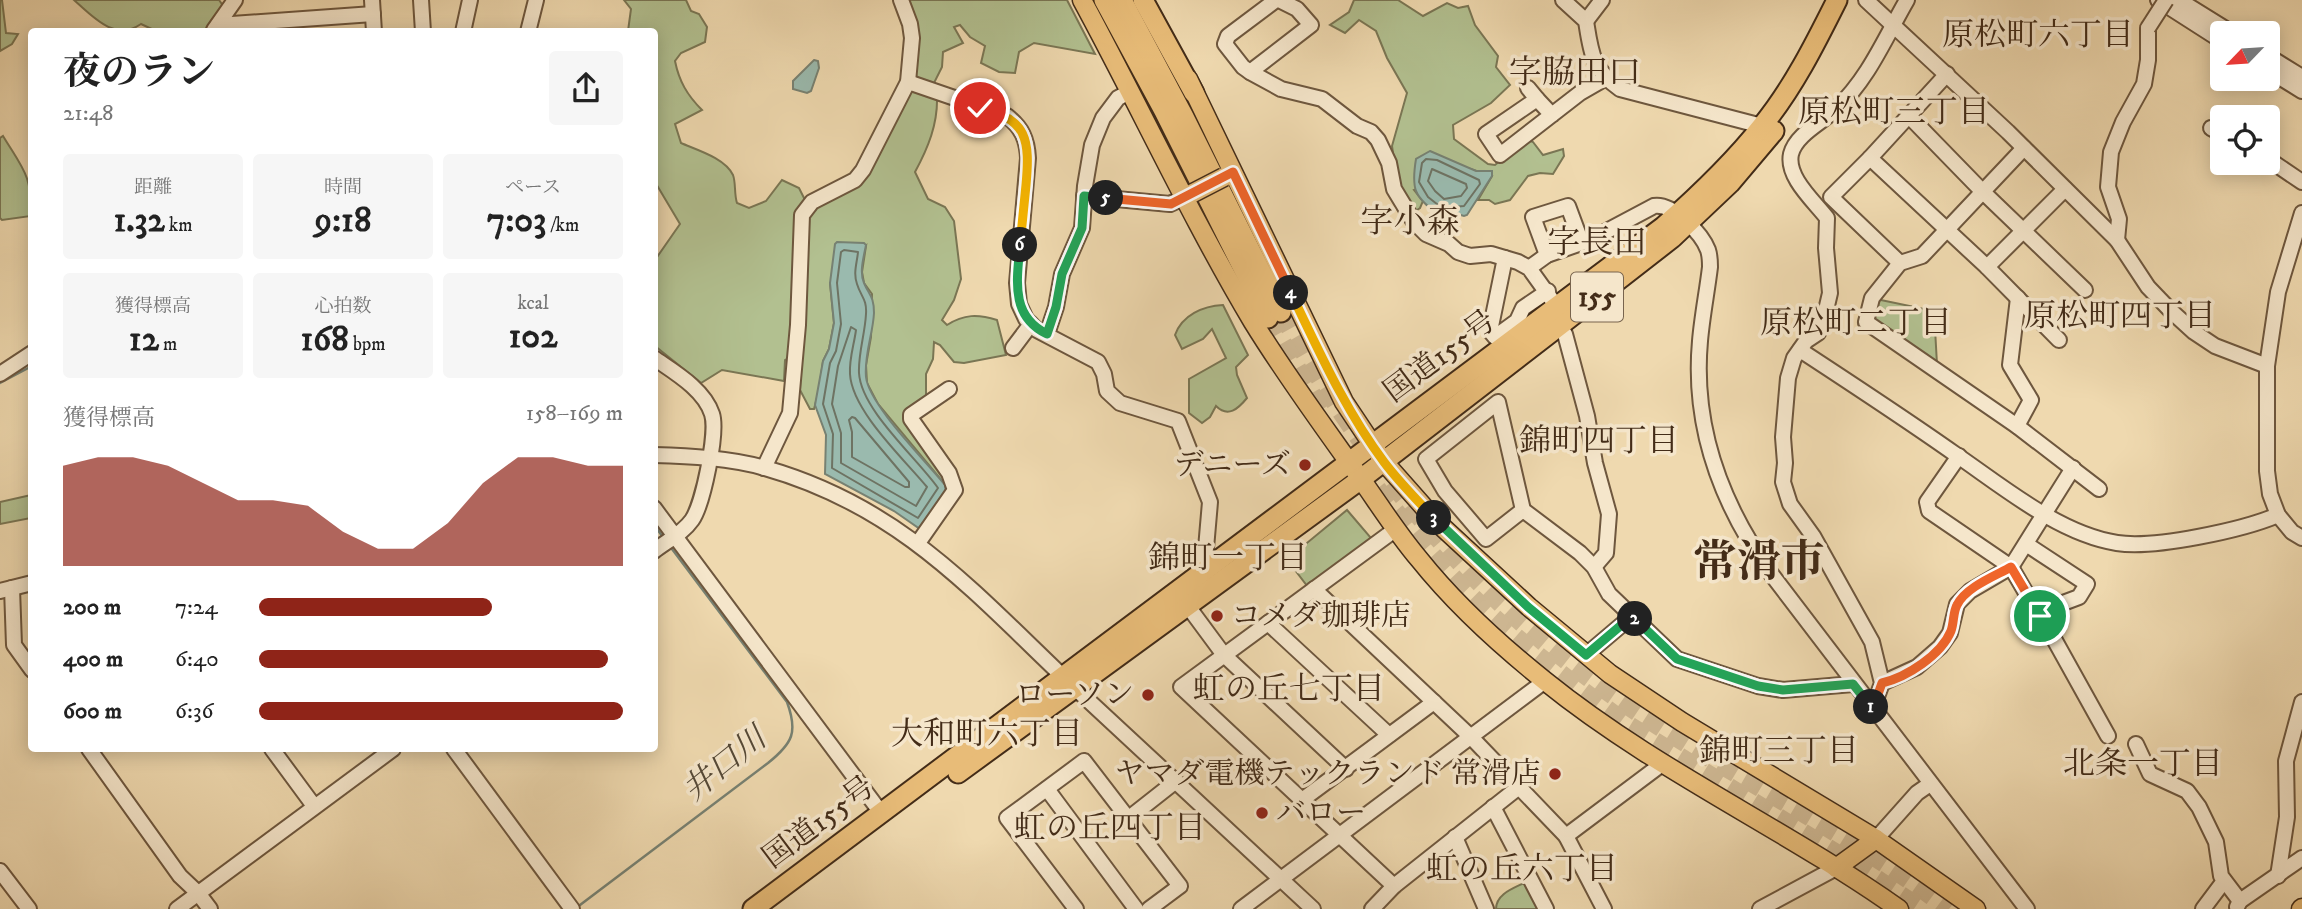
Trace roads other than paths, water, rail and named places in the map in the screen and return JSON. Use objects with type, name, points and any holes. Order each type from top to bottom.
[{"type":"highway","points":[[1104,0],[1275,315],[1184,117],[1122,0]]},
{"type":"highway","points":[[1143,0],[1194,93]]},
{"type":"highway","name":"国道155号","points":[[1768,128],[1837,0]]},
{"type":"highway","name":"国道155号","points":[[753,909],[1069,682],[1187,605],[1355,471],[1581,310],[1683,219],[1730,183],[1819,60],[1851,0]]},
{"type":"highway","name":"国道155号","points":[[774,909],[1069,682],[1207,569],[1355,471]]},
{"type":"main road","points":[[1083,0],[1189,195],[1255,324],[1396,529],[1443,587],[1503,645],[1587,713],[1662,764],[1836,868],[1897,909]]},
{"type":"main road","points":[[1152,0],[1228,175],[1330,375],[1378,454],[1454,538],[1528,607],[1586,655],[1682,722],[1876,839],[1976,909]]},
{"type":"main road","points":[[1189,195],[1228,175]]},
{"type":"main road","points":[[1836,868],[1876,839]]},
{"type":"street","points":[[216,28],[236,0]]},
{"type":"street","points":[[421,0],[423,28]]},
{"type":"street","points":[[464,28],[470,0]]},
{"type":"street","points":[[529,28],[536,0]]},
{"type":"street","points":[[764,468],[790,413],[798,325],[802,215],[812,202],[855,180],[863,170],[908,82],[912,38],[901,0]]},
{"type":"street","points":[[1250,72],[1311,25],[1299,4],[1277,0],[1228,36],[1225,44],[1250,72],[1281,89],[1322,99],[1349,121],[1371,132],[1389,163],[1394,189],[1414,222],[1426,234],[1470,257],[1484,254],[1505,258],[1529,268],[1550,296],[1524,308],[1517,321],[1495,337],[1490,331],[1505,258]]},
{"type":"street","points":[[1586,21],[1602,0]]},
{"type":"street","points":[[1866,0],[1947,74],[2117,240],[2148,287],[2194,332],[2215,346],[2267,366]]},
{"type":"street","points":[[1873,708],[1882,683],[1872,642],[1856,610],[1785,493],[1783,437],[1787,391],[1794,358],[1807,341],[1818,333],[1830,293],[1826,248],[1827,218],[1796,179],[1790,155],[1796,142],[1838,107],[1878,57],[1907,0]]},
{"type":"street","points":[[2158,0],[2210,33]]},
{"type":"street","points":[[2117,240],[2119,219],[2108,187],[2111,152],[2144,84],[2148,60],[2148,28],[2166,0]]},
{"type":"street","points":[[2179,0],[2213,21]]},
{"type":"street","points":[[1565,1],[1586,21],[1590,52],[1595,64],[1606,78],[1620,89],[1768,128],[1796,142]]},
{"type":"street","points":[[216,28],[373,7],[374,28]]},
{"type":"street","points":[[2280,63],[2302,77]]},
{"type":"street","points":[[1900,262],[1831,197],[1947,74]]},
{"type":"street","points":[[2280,77],[2302,91]]},
{"type":"street","points":[[1552,115],[1532,93],[1486,134],[1500,155],[1606,78]]},
{"type":"street","points":[[908,82],[1007,116],[1023,132],[1028,158],[1017,283],[1021,311],[1031,324],[1098,362],[1104,374],[1107,391],[1120,403],[1178,421],[1210,502],[1205,560],[1207,569]]},
{"type":"street","points":[[1047,334],[1056,307],[1062,274],[1082,228],[1092,145],[1103,118],[1118,98],[1131,90]]},
{"type":"street","points":[[1908,115],[2085,290]]},
{"type":"street","points":[[2024,148],[1923,256],[1900,262],[1872,298],[1866,322],[2017,426],[2099,489]]},
{"type":"street","points":[[1870,158],[1987,267],[2059,340]]},
{"type":"street","points":[[2280,167],[2302,182]]},
{"type":"street","points":[[1987,267],[2065,189]]},
{"type":"street","points":[[1084,196],[1171,204],[1189,195]]},
{"type":"street","points":[[1547,255],[1533,217],[1568,206],[1581,241]]},
{"type":"street","points":[[1529,268],[1547,255],[1590,240],[1654,206],[1667,206],[1703,240],[1710,258],[1700,342],[1699,392],[1706,442],[1720,488],[1756,553],[1853,684],[2027,909]]},
{"type":"street","points":[[2302,214],[2278,292],[2267,366],[2267,471],[2270,494],[2278,515],[2292,532],[2302,538]]},
{"type":"street","points":[[2017,426],[2031,400],[2010,365],[2018,298]]},
{"type":"street","points":[[1013,348],[1031,324]]},
{"type":"street","points":[[1565,334],[1587,415],[1595,463],[1609,514],[1606,553],[1594,567]]},
{"type":"street","points":[[1800,350],[2046,514],[2096,539],[2133,545],[2158,544],[2248,526],[2278,515]]},
{"type":"street","points":[[0,374],[28,356]]},
{"type":"street","points":[[658,361],[686,381],[705,400],[713,415],[709,460],[698,509],[688,525],[658,548]]},
{"type":"street","points":[[918,543],[955,490],[949,473],[911,419],[911,415],[949,389]]},
{"type":"street","points":[[1523,510],[1486,539],[1444,491],[1426,459],[1498,402],[1523,510],[1580,553],[1594,567],[1609,594],[1677,659],[1758,686],[1783,690],[1853,684]]},
{"type":"street","points":[[658,455],[736,462],[764,468],[859,506],[918,543],[970,586],[1313,909]]},
{"type":"street","points":[[1958,456],[1927,502],[1928,511],[2011,567],[2108,736]]},
{"type":"street","points":[[1882,683],[1917,667],[1932,655],[1950,633],[1958,604],[1970,591],[2011,567],[2073,468]]},
{"type":"street","points":[[658,513],[882,814]]},
{"type":"street","points":[[1394,886],[1181,687],[1396,529]]},
{"type":"street","points":[[2026,544],[2087,584],[2079,597],[2039,612]]},
{"type":"street","points":[[28,584],[6,589],[14,645],[28,664]]},
{"type":"street","points":[[1314,589],[1471,737],[1566,836],[1604,909]]},
{"type":"street","points":[[1187,605],[1224,655],[1346,769]]},
{"type":"street","points":[[1586,655],[1632,616]]},
{"type":"street","points":[[1268,623],[1390,735]]},
{"type":"street","points":[[1241,909],[1545,681]]},
{"type":"street","points":[[1302,800],[1434,702]]},
{"type":"street","points":[[2278,876],[2287,817],[2286,761],[2299,723],[2302,702]]},
{"type":"street","points":[[2136,744],[2150,774],[2187,791],[2199,807],[2216,842],[2218,866],[2238,905],[2302,858]]},
{"type":"street","points":[[91,752],[180,876],[210,909]]},
{"type":"street","points":[[274,752],[314,806]]},
{"type":"street","points":[[177,909],[389,752]]},
{"type":"street","points":[[456,752],[572,909]]},
{"type":"street","points":[[1076,909],[1007,818],[1084,761],[1180,886],[1149,909]]},
{"type":"street","points":[[1566,836],[1662,764]]},
{"type":"street","points":[[1129,818],[1176,781]]},
{"type":"street","points":[[1876,839],[1917,793],[1930,784]]},
{"type":"street","points":[[1372,909],[1394,886],[1519,787]]},
{"type":"street","points":[[1046,789],[1136,909]]},
{"type":"street","points":[[1493,807],[1546,909]]},
{"type":"street","points":[[1455,837],[1486,909]]},
{"type":"street","points":[[1760,909],[1836,868]]},
{"type":"street","points":[[0,871],[29,909]]},
{"type":"street","points":[[2203,909],[2224,881]]},
{"type":"water","points":[[814,60],[818,61],[819,68],[811,91],[807,93],[793,89],[793,81]]},
{"type":"water","points":[[1430,151],[1476,171],[1492,171],[1492,176],[1467,215],[1439,215],[1424,203],[1416,192],[1416,159]]},
{"type":"water","points":[[837,242],[866,245],[862,274],[874,307],[866,369],[869,389],[887,417],[945,485],[946,492],[920,529],[894,511],[825,474],[826,435],[815,405],[823,361],[829,349],[834,323],[830,283]]},
{"type":"waterway","name":"井口川","points":[[0,383],[28,368]]},
{"type":"waterway","name":"井口川","points":[[658,530],[663,537]]},
{"type":"waterway","name":"井口川","points":[[580,905],[768,763],[783,749],[791,736],[792,721],[787,702],[669,545]]},
{"type":"tunnel","points":[[1281,312],[1351,426],[1389,479],[1430,530],[1474,577],[1522,622],[1572,665],[1627,705],[1871,854],[1949,909]]},
{"type":"tunnel","points":[[1268,318],[1323,414]]},
{"type":"tunnel","points":[[1377,489],[1421,542],[1484,609],[1579,688],[1628,725],[1860,868],[1921,909]]},
{"type":"place","name":"デニーズ","points":[[1305,465]]},
{"type":"place","name":"コメダ珈琲店","points":[[1217,616]]},
{"type":"place","name":"ローソン","points":[[1148,695]]},
{"type":"place","name":"ヤマダ電機テックランド 常滑店","points":[[1555,774]]},
{"type":"place","name":"バロー","points":[[1262,813]]},
{"type":"district","name":"原松町六丁目","points":[[2038,36]]},
{"type":"district","name":"字脇田口","points":[[1575,73]]},
{"type":"district","name":"原松町三丁目","points":[[1894,113]]},
{"type":"district","name":"字小森","points":[[1410,222]]},
{"type":"district","name":"字長田","points":[[1597,243]]},
{"type":"district","name":"原松町四丁目","points":[[2120,317]]},
{"type":"district","name":"原松町二丁目","points":[[1856,324]]},
{"type":"district","name":"錦町四丁目","points":[[1599,442]]},
{"type":"district","name":"錦町一丁目","points":[[1228,559]]},
{"type":"district","name":"常滑市","points":[[1759,563]]},
{"type":"district","name":"虹の丘七丁目","points":[[1289,690]]},
{"type":"district","name":"大和町六丁目","points":[[987,735]]},
{"type":"district","name":"錦町三丁目","points":[[1779,752]]},
{"type":"district","name":"北条一丁目","points":[[2143,765]]},
{"type":"district","name":"虹の丘四丁目","points":[[1110,829]]},
{"type":"district","name":"虹の丘六丁目","points":[[1522,870]]}]
